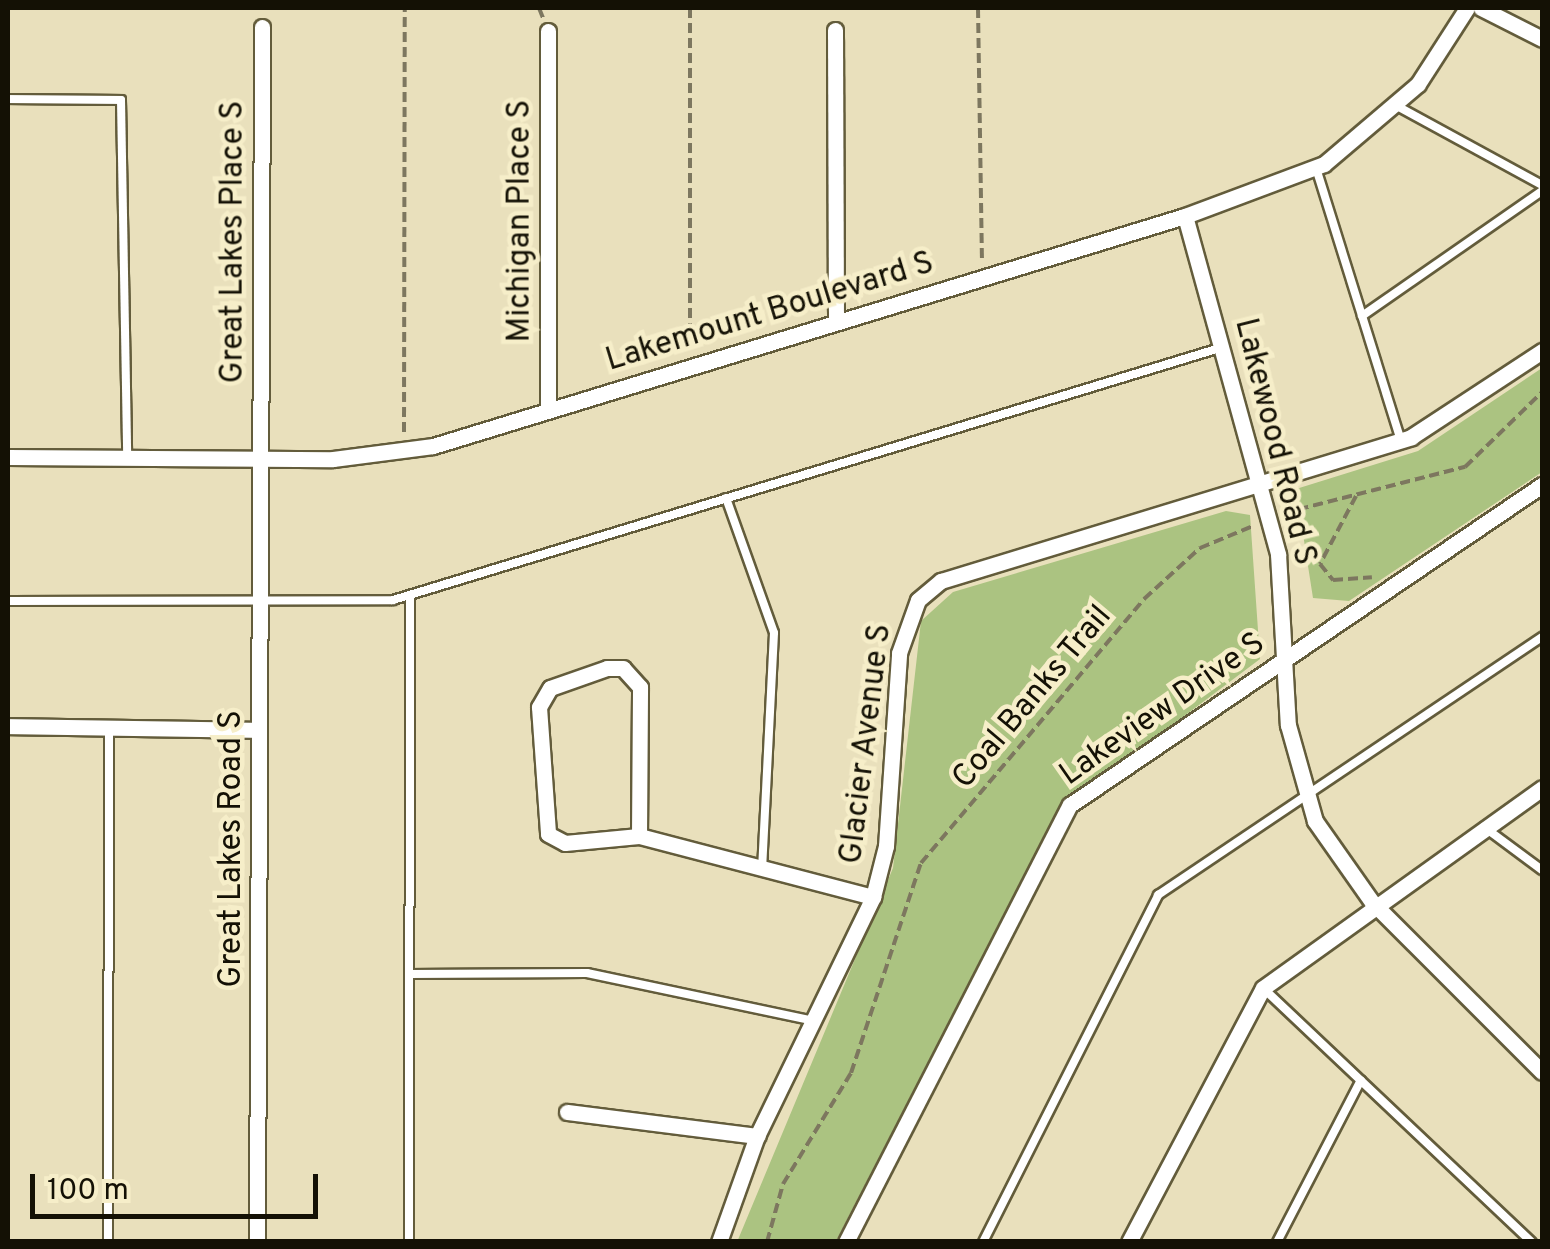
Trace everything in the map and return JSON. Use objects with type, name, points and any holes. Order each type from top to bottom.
[{"type":"street","name":"Lakemount Boulevard S","points":[[8,457],[262,458],[404,452],[1185,216],[1316,168],[1395,106],[1467,8]]},
{"type":"street","points":[[1481,8],[1542,39]]},
{"type":"street","name":"Great Lakes Place S","points":[[262,27],[262,458]]},
{"type":"street","points":[[835,30],[836,322]]},
{"type":"street","name":"Michigan Place S","points":[[548,32],[548,410]]},
{"type":"street","name":"Lakewood Road S","points":[[1185,216],[1270,519],[1283,659],[1306,796],[1338,862],[1372,902],[1542,1072]]},
{"type":"street","name":"Glacier Avenue S","points":[[720,1242],[757,1136],[873,897],[886,846],[899,652],[918,600],[941,581],[1401,441],[1542,350]]},
{"type":"street","name":"Great Lakes Road S","points":[[257,1242],[262,458]]},
{"type":"street","name":"Lakeview Drive S","points":[[846,1242],[1070,804],[1542,486]]},
{"type":"street","points":[[639,836],[640,686],[623,668],[607,668],[550,688],[539,708],[540,825],[565,843],[639,836],[873,897]]},
{"type":"street","points":[[8,726],[259,730]]},
{"type":"street","points":[[1129,1242],[1263,988],[1372,902],[1542,788]]},
{"type":"street","points":[[567,1112],[757,1136]]},
{"type":"lane","points":[[8,99],[121,100],[127,457]]},
{"type":"lane","points":[[1362,316],[1542,188],[1395,106]]},
{"type":"lane","points":[[1316,168],[1401,441]]},
{"type":"lane","points":[[8,601],[263,602],[410,595],[1222,347]]},
{"type":"lane","points":[[726,498],[774,633],[762,867]]},
{"type":"lane","points":[[409,1242],[410,595]]},
{"type":"lane","points":[[984,1242],[1158,895],[1542,637]]},
{"type":"lane","points":[[108,1242],[109,728]]},
{"type":"lane","points":[[1484,827],[1542,870]]},
{"type":"lane","points":[[409,974],[587,973],[816,1021]]},
{"type":"lane","points":[[1263,988],[1532,1242]]},
{"type":"lane","points":[[1276,1242],[1360,1080]]},
{"type":"path","points":[[404,452],[405,8]]},
{"type":"path","points":[[690,8],[690,366]]},
{"type":"path","points":[[978,8],[982,277]]},
{"type":"path","name":"Coal Banks Trail","points":[[767,1242],[783,1184],[858,1056],[921,863],[1144,600],[1200,548],[1270,519],[1465,467],[1542,392]]},
{"type":"path","points":[[1358,494],[1320,564],[1333,580],[1379,575]]},
{"type":"green space","points":[[1542,368],[1542,472],[1349,601],[1313,598],[1296,489],[1418,451]]},
{"type":"green space","points":[[1226,511],[1250,515],[1260,659],[1057,812],[836,1241],[737,1242],[893,868],[921,621],[953,592]]}]
